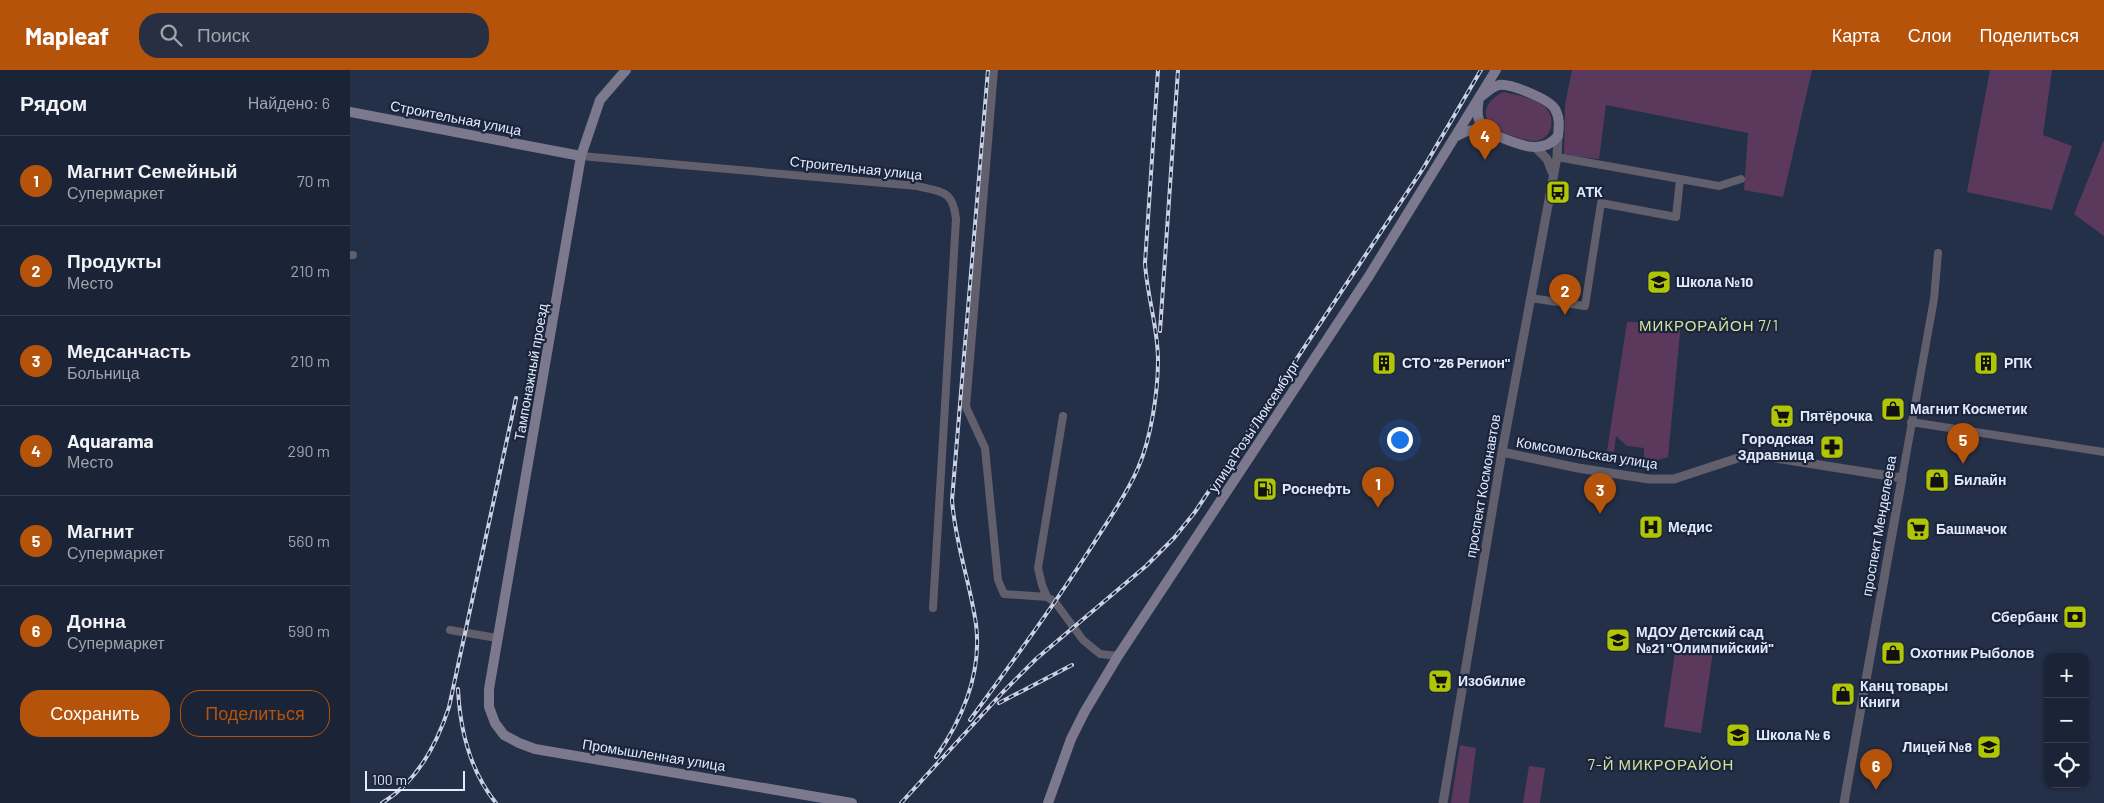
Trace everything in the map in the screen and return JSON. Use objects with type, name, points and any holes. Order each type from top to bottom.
[{"type":"main road","name":"Тампонажный проезд","points":[[489,689],[543,383],[580,156],[600,100],[626,70]]},
{"type":"main road","name":"улица Розы Люксембург","points":[[1049,802],[1071,739],[1085,711],[1118,656],[1369,276],[1496,70]]},
{"type":"main road","points":[[1502,70],[1510,85]]},
{"type":"main road","points":[[1457,136],[1473,130],[1536,148],[1551,143],[1558,136],[1559,119],[1549,102],[1510,85],[1497,85],[1479,98],[1477,117],[1488,133]]},
{"type":"main road","name":"Строительная улица","points":[[350,112],[580,156]]},
{"type":"main road","name":"Промышленная улица","points":[[489,689],[488,707],[495,723],[504,734],[519,743],[535,749],[852,803]]},
{"type":"street","points":[[994,70],[966,407],[985,448],[998,580],[1004,594],[1048,597]]},
{"type":"street","name":"проспект Космонавтов","points":[[1443,803],[1502,452],[1552,174],[1557,157],[1558,136]]},
{"type":"street","points":[[1536,148],[1547,159],[1552,174]]},
{"type":"street","name":"Строительная улица","points":[[580,156],[917,186],[945,193],[955,204],[956,229],[933,608]]},
{"type":"street","points":[[1557,157],[1719,186],[1742,179]]},
{"type":"street","points":[[1530,298],[1585,306],[1602,203],[1676,217],[1680,180]]},
{"type":"street","name":"проспект Менделеева","points":[[1844,803],[1934,299],[1938,253]]},
{"type":"street","points":[[1063,416],[1038,568],[1042,585],[1048,597],[1055,602],[1083,640],[1100,654],[1118,656]]},
{"type":"street","points":[[1911,422],[2104,452]]},
{"type":"street","name":"Комсомольская улица","points":[[1502,452],[1578,468],[1649,479],[1674,479],[1748,454],[1902,478]]},
{"type":"street","points":[[450,630],[497,638]]},
{"type":"shaded area","points":[[1572,70],[1812,70],[1783,197],[1744,190],[1748,133],[1606,105],[1599,159],[1564,155],[1565,105]]},
{"type":"shaded area","points":[[1990,70],[2052,70],[2043,135],[2072,146],[2052,210],[1967,192]]},
{"type":"shaded area","points":[[1504,92],[1530,99],[1544,106],[1551,117],[1552,123],[1548,134],[1544,138],[1532,141],[1505,133],[1492,126],[1486,116],[1487,106],[1494,98]]},
{"type":"shaded area","points":[[2104,140],[2104,236],[2074,214]]},
{"type":"shaded area","points":[[1627,322],[1681,323],[1668,457],[1658,460],[1644,459],[1644,448],[1627,446],[1616,436],[1614,452],[1607,451]]},
{"type":"shaded area","points":[[1676,646],[1713,652],[1701,733],[1664,727]]},
{"type":"shaded area","points":[[1460,745],[1476,748],[1469,803],[1451,803]]},
{"type":"shaded area","points":[[1529,766],[1545,768],[1540,803],[1523,803]]},
{"type":"railway","points":[[936,757],[962,710],[973,677],[976,660],[976,624],[956,532],[952,500],[988,70]]},
{"type":"railway","points":[[970,720],[1049,610],[1112,516],[1134,478],[1147,443],[1153,415],[1158,373],[1158,348],[1145,263],[1158,70]]},
{"type":"railway","points":[[1160,331],[1178,70]]},
{"type":"railway","points":[[901,803],[1003,692],[1036,659],[1146,566],[1174,538],[1195,512],[1424,167],[1481,70]]},
{"type":"railway","points":[[382,803],[406,784],[424,761],[432,748],[449,707],[516,398]]},
{"type":"railway","points":[[999,703],[1072,665]]},
{"type":"railway","points":[[458,689],[461,719],[468,749],[479,777],[496,803]]},
{"type":"place","name":"Aquarama","points":[[1485,160]]},
{"type":"place","name":"АТК","points":[[1558,192]]},
{"type":"place","name":"Школа №10","points":[[1659,282]]},
{"type":"place","name":"Продукты","points":[[1565,315]]},
{"type":"place","name":"СТО \"26 Регион\"","points":[[1384,363]]},
{"type":"place","name":"РПК","points":[[1986,363]]},
{"type":"place","name":"Магнит Косметик","points":[[1893,409]]},
{"type":"place","name":"Пятёрочка","points":[[1782,416]]},
{"type":"place","name":"Городская Здравница","points":[[1832,447]]},
{"type":"place","name":"Магнит","points":[[1963,464]]},
{"type":"place","name":"Билайн","points":[[1937,480]]},
{"type":"place","name":"Роснефть","points":[[1265,489]]},
{"type":"place","name":"Магнит Семейный","points":[[1378,508]]},
{"type":"place","name":"Медсанчасть","points":[[1600,514]]},
{"type":"place","name":"Медис","points":[[1651,527]]},
{"type":"place","name":"Башмачок","points":[[1918,529]]},
{"type":"place","name":"Сбербанк","points":[[2075,617]]},
{"type":"place","name":"МДОУ Детский сад №21 \"Олимпийский\"","points":[[1618,640]]},
{"type":"place","name":"Охотник Рыболов","points":[[1893,653]]},
{"type":"place","name":"Изобилие","points":[[1440,681]]},
{"type":"place","name":"Канц товары Книги","points":[[1843,694]]},
{"type":"place","name":"Школа № 6","points":[[1738,735]]},
{"type":"place","name":"Лицей №8","points":[[1989,747]]},
{"type":"place","name":"Донна","points":[[1876,790]]},
{"type":"district","name":"МИКРОРАЙОН 7/1","points":[[1709,326]]},
{"type":"district","name":"7-Й МИКРОРАЙОН","points":[[1661,765]]}]
